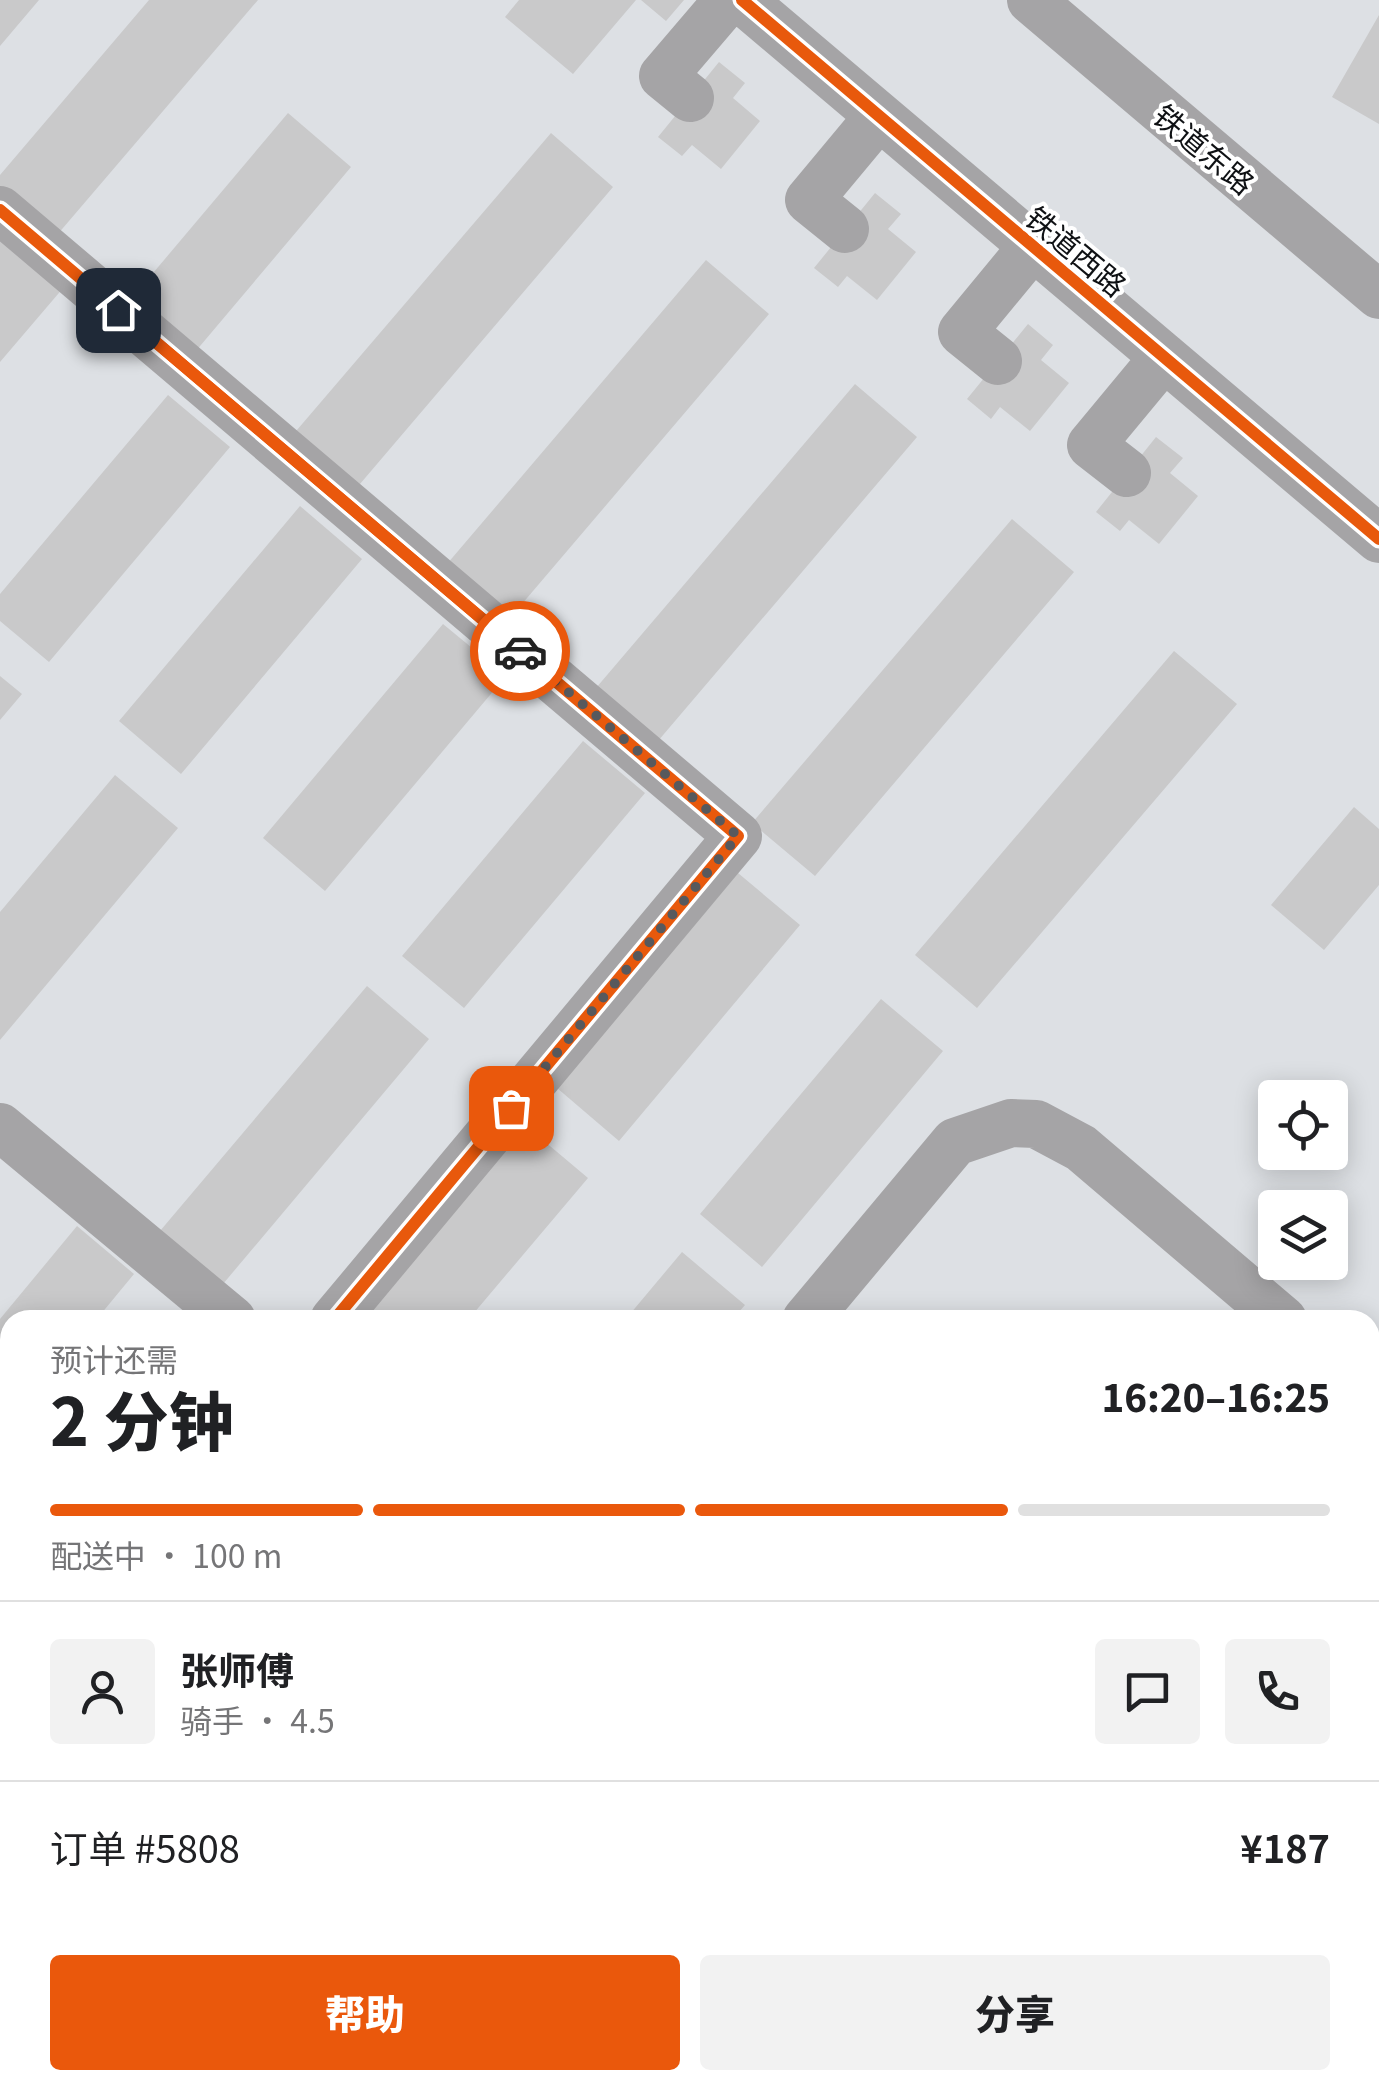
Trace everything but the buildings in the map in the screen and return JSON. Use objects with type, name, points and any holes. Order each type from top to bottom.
[{"type":"street","points":[[690,98],[663,76],[728,0]]},
{"type":"street","name":"铁道西路","points":[[742,0],[1379,539]]},
{"type":"street","name":"铁道东路","points":[[1031,0],[1379,295]]},
{"type":"street","points":[[845,230],[809,200],[879,116]]},
{"type":"street","points":[[0,210],[738,836],[342,1310]]},
{"type":"street","points":[[998,361],[962,332],[1033,246]]},
{"type":"street","points":[[1127,474],[1092,444],[1164,357]]},
{"type":"street","points":[[814,1310],[955,1142],[1011,1123],[1036,1124],[1080,1148],[1271,1310]]},
{"type":"street","points":[[0,1127],[220,1310]]},
{"type":"cycle path","points":[[742,0],[1379,539]]},
{"type":"cycle path","points":[[0,210],[738,836],[342,1310]]},
{"type":"way so far","points":[[511,1108],[738,836],[520,651]]},
{"type":"route","points":[[118,310],[520,651]]}]
